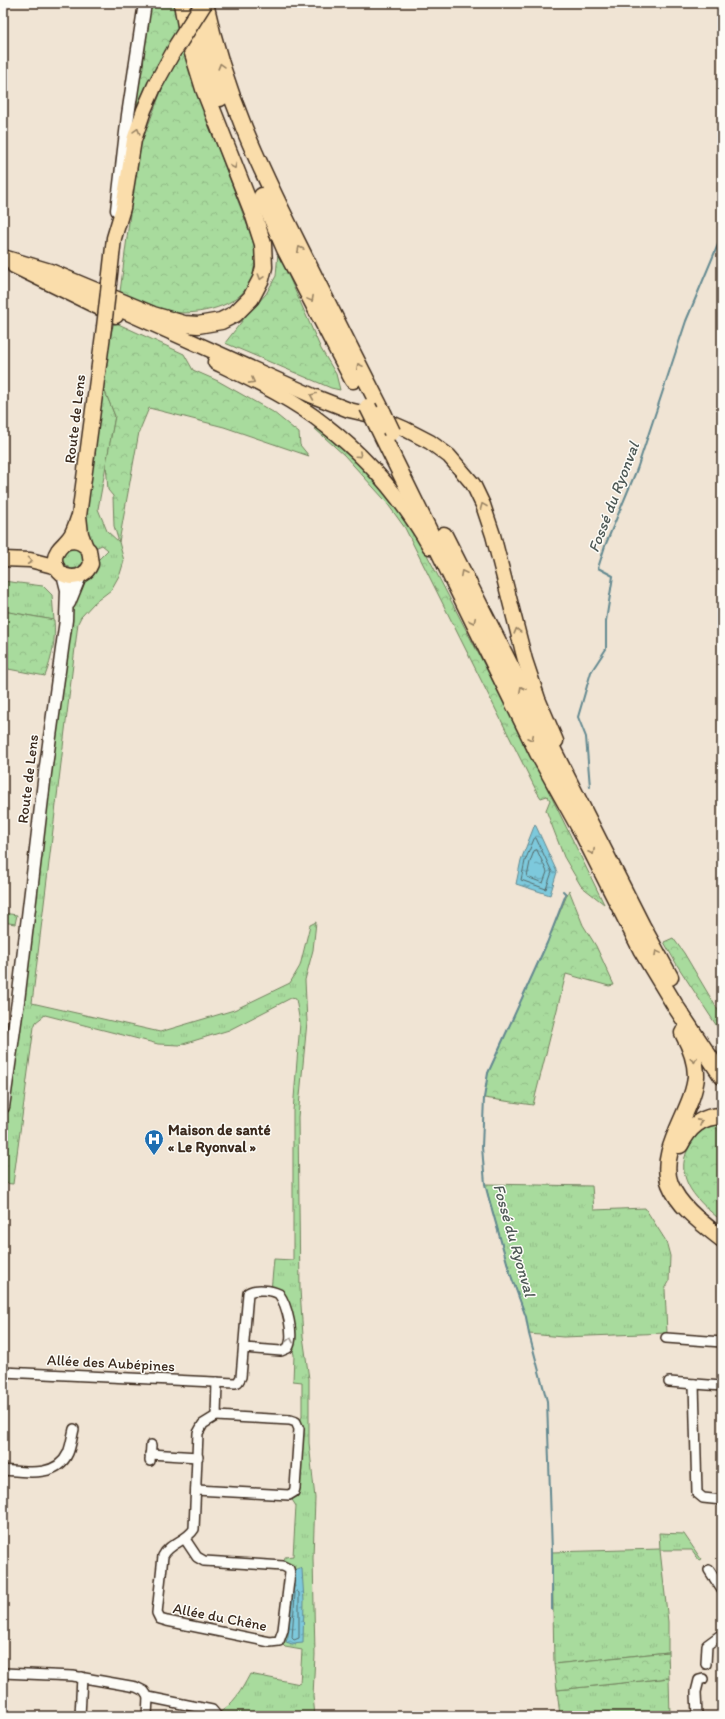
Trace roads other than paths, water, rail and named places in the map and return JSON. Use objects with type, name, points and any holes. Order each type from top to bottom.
[{"type":"highway","points":[[3,259],[50,272],[153,315],[184,324],[198,325],[221,321],[235,314],[251,298],[261,279],[264,267],[263,244],[253,212],[204,89],[188,37],[182,3]]},
{"type":"highway","points":[[195,3],[207,61],[223,108],[285,249],[380,420],[665,968],[685,1003],[722,1057]]},
{"type":"highway","points":[[204,3],[225,80],[247,138],[380,420],[456,586],[538,753],[582,832],[641,949],[676,1007],[722,1076]]},
{"type":"highway","points":[[176,47],[204,3]]},
{"type":"highway","points":[[641,949],[648,971],[688,1042],[692,1052],[695,1068],[694,1089],[691,1100],[670,1150],[667,1168],[668,1177],[672,1188],[683,1204],[722,1239]]},
{"type":"highway","points":[[722,1116],[713,1116],[703,1120],[689,1129],[679,1146],[675,1170],[677,1182],[686,1198],[722,1231]]},
{"type":"main road","points":[[114,238],[123,152],[145,3]]},
{"type":"main road","name":"Route de Lens","points":[[79,516],[114,238],[123,208],[133,147],[139,125],[160,75],[176,47]]},
{"type":"main road","points":[[3,259],[86,302],[223,366],[289,400],[320,421],[367,462],[400,502],[456,586]]},
{"type":"main road","points":[[3,259],[313,396],[349,410],[375,416],[405,429],[430,442],[449,456],[473,484],[483,505],[493,535],[516,628],[532,682],[570,770],[578,799]]},
{"type":"main road","points":[[60,570],[56,554],[70,536],[79,516]]},
{"type":"main road","points":[[3,559],[30,560],[60,570],[71,577],[80,576],[87,571],[91,564],[91,554],[84,545],[79,516]]},
{"type":"main road","points":[[65,543],[75,541],[84,545]]},
{"type":"main road","name":"Route de Lens","points":[[3,1108],[18,1002],[45,773],[67,608],[67,590],[60,570]]},
{"type":"main road","points":[[67,608],[80,576]]},
{"type":"street","points":[[254,1290],[271,1291],[279,1294],[290,1327],[290,1340],[288,1348],[281,1351],[244,1348],[248,1293],[254,1290]]},
{"type":"street","points":[[666,1338],[722,1342]]},
{"type":"street","name":"Allée des Aubépines","points":[[3,1372],[235,1383],[240,1380],[244,1348]]},
{"type":"street","points":[[216,1416],[217,1382]]},
{"type":"street","points":[[669,1382],[722,1386]]},
{"type":"street","points":[[694,1384],[697,1493],[703,1498],[722,1500]]},
{"type":"street","points":[[185,1538],[194,1529],[198,1434],[200,1427],[216,1416],[290,1420],[296,1422],[299,1429],[295,1488],[292,1494],[285,1495],[196,1490]]},
{"type":"street","points":[[3,1470],[47,1472],[65,1459],[69,1452],[74,1429]]},
{"type":"street","points":[[150,1453],[198,1457]]},
{"type":"street","name":"Allée du Chêne","points":[[185,1538],[197,1557],[204,1561],[283,1566],[289,1569],[281,1639],[277,1642],[270,1642],[167,1621],[158,1616],[157,1609],[164,1556],[168,1549],[185,1538]]},
{"type":"street","points":[[710,1570],[722,1590]]},
{"type":"street","points":[[706,1664],[707,1645],[722,1634]]},
{"type":"street","points":[[3,1673],[82,1677],[138,1687],[144,1690],[148,1697],[147,1716]]},
{"type":"street","points":[[80,1716],[82,1677]]},
{"type":"street","points":[[697,1716],[696,1692],[699,1680],[703,1679]]},
{"type":"street","points":[[148,1697],[212,1710],[218,1716]]},
{"type":"water","points":[[535,824],[557,872],[550,895],[516,884],[521,860]]},
{"type":"water","points":[[299,1568],[302,1569],[304,1601],[303,1643],[292,1644],[286,1642],[288,1636],[294,1570]]},
{"type":"waterway","name":"Fossé du Ryonval","points":[[590,787],[586,737],[578,717],[591,672],[606,649],[606,621],[613,576],[598,568],[605,546],[637,469],[686,321],[722,235]]},
{"type":"waterway","name":"Fossé du Ryonval","points":[[552,1610],[552,1552],[547,1401],[529,1334],[526,1317],[510,1273],[485,1184],[482,1147],[484,1098],[488,1073],[547,943],[566,894],[563,891]]},
{"type":"place","name":"Maison de santé « Le Ryonval »","points":[[154,1156]]}]
